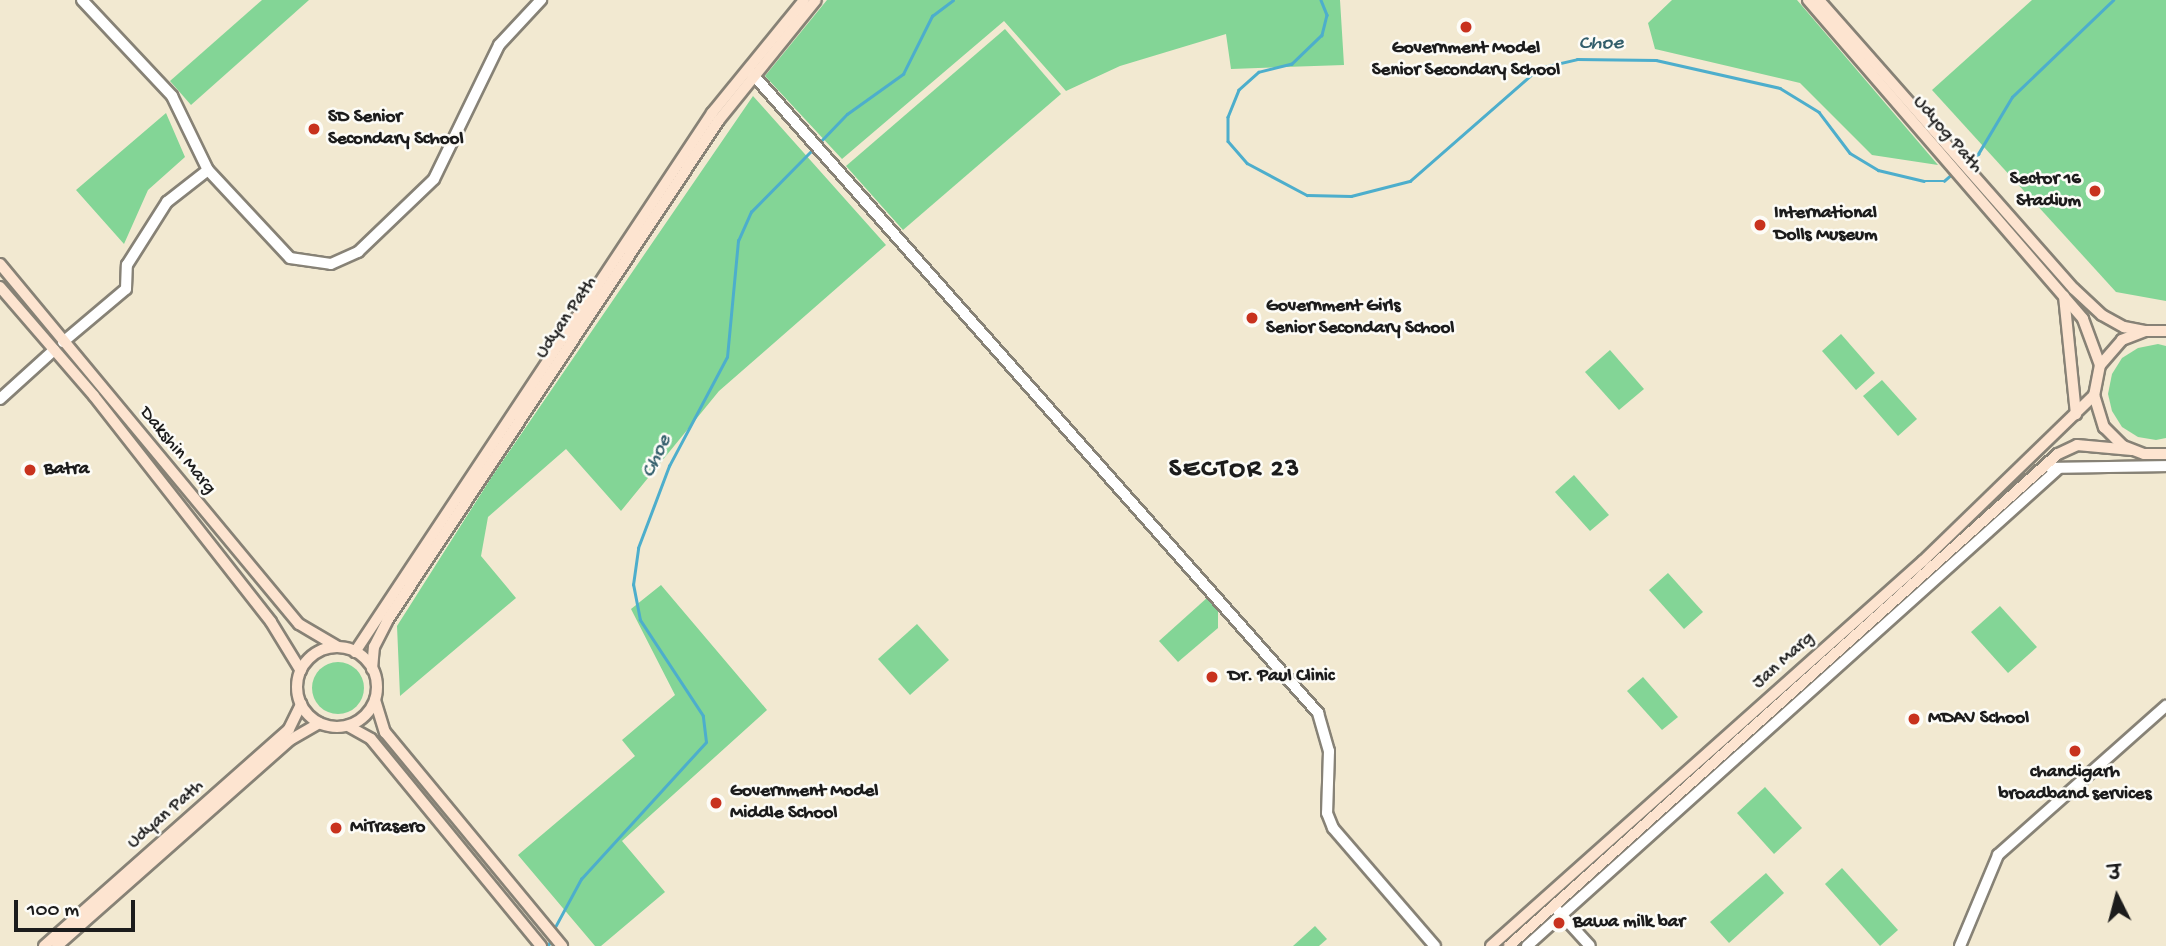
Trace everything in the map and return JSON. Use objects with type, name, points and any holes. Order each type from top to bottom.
[{"type":"main road","name":"Udyan Path","points":[[355,652],[749,71],[804,0]]},
{"type":"main road","name":"Udyan Path","points":[[372,669],[374,647],[387,621],[749,71],[816,0]]},
{"type":"main road","name":"Udyog Path","points":[[1808,0],[1975,185],[2083,319],[2100,365]]},
{"type":"main road","name":"Udyog Path","points":[[1819,0],[1945,151]]},
{"type":"main road","name":"Udyog Path","points":[[1975,185],[2102,315],[2124,327],[2145,331]]},
{"type":"main road","name":"Dakshin Marg","points":[[0,264],[59,346],[264,613],[295,655],[301,671]]},
{"type":"main road","name":"Dakshin Marg","points":[[0,287],[59,346],[299,624],[338,647]]},
{"type":"main road","points":[[2064,296],[2076,414]]},
{"type":"main road","points":[[2132,450],[2104,427],[2094,395],[2100,365],[2122,340],[2145,331],[2166,331]]},
{"type":"main road","name":"Jan Marg","points":[[1492,946],[1554,906],[1923,561],[2094,395]]},
{"type":"main road","name":"Jan Marg","points":[[1509,946],[2043,467],[2077,445],[2166,454]]},
{"type":"main road","points":[[541,946],[371,739],[348,726],[320,723],[301,704],[301,671],[314,655],[338,647],[355,652],[372,669],[375,700],[385,732],[562,946]]},
{"type":"main road","points":[[348,726],[360,720],[375,700]]},
{"type":"main road","name":"Udyan Path","points":[[44,946],[289,729],[301,704]]},
{"type":"main road","name":"Udyan Path","points":[[57,946],[290,740],[320,723]]},
{"type":"street","points":[[82,0],[172,96],[208,170],[290,258],[331,264],[358,252],[434,179],[499,45],[541,0]]},
{"type":"street","points":[[749,71],[1318,713],[1329,751],[1327,813],[1333,828],[1435,946]]},
{"type":"street","points":[[0,399],[127,289],[127,265],[167,202],[208,170]]},
{"type":"street","points":[[2043,467],[2166,466]]},
{"type":"street","points":[[1527,946],[1554,906],[2058,468]]},
{"type":"street","points":[[1959,946],[1998,855],[2166,706]]},
{"type":"street","points":[[1554,906],[1590,946]]},
{"type":"green space","points":[[262,0],[309,0],[191,105],[170,81]]},
{"type":"green space","points":[[827,0],[1340,0],[1344,65],[1231,69],[1226,34],[1120,66],[1066,91],[1004,21],[842,159],[765,76]]},
{"type":"green space","points":[[1672,0],[1797,0],[1938,165],[1872,155],[1800,83],[1655,49],[1648,23]]},
{"type":"green space","name":"Sector 16 Stadium","points":[[2032,0],[2166,0],[2166,301],[2116,292],[1932,90]]},
{"type":"green space","points":[[1005,29],[1061,94],[903,230],[846,166]]},
{"type":"green space","points":[[753,96],[886,245],[719,391],[621,511],[566,449],[488,517],[481,556],[516,598],[400,696],[397,626],[491,478]]},
{"type":"green space","points":[[166,113],[185,157],[148,190],[124,244],[76,190]]},
{"type":"green space","points":[[1841,334],[1875,373],[1856,390],[1822,351]]},
{"type":"green space","points":[[2158,344],[2166,346],[2166,438],[2156,440],[2138,437],[2122,427],[2112,411],[2108,394],[2112,374],[2122,358],[2138,348]]},
{"type":"green space","points":[[1610,350],[1644,389],[1619,410],[1585,372]]},
{"type":"green space","points":[[1882,380],[1917,419],[1898,436],[1863,396]]},
{"type":"green space","points":[[1574,475],[1609,515],[1590,531],[1555,492]]},
{"type":"green space","points":[[1668,573],[1703,612],[1684,629],[1649,590]]},
{"type":"green space","points":[[661,585],[767,710],[622,841],[665,892],[601,946],[595,946],[518,855],[635,756],[622,740],[675,695],[631,609]]},
{"type":"green space","points":[[1208,597],[1218,609],[1218,628],[1178,662],[1159,641]]},
{"type":"green space","points":[[2000,606],[2037,647],[2008,673],[1971,632]]},
{"type":"green space","points":[[917,624],[949,660],[910,695],[878,659]]},
{"type":"green space","points":[[338,662],[357,669],[364,688],[357,707],[338,714],[319,707],[312,688],[319,669]]},
{"type":"green space","points":[[1643,677],[1678,717],[1662,730],[1627,691]]},
{"type":"green space","points":[[1765,787],[1802,828],[1774,854],[1737,813]]},
{"type":"green space","points":[[1842,868],[1898,930],[1880,946],[1825,884]]},
{"type":"green space","points":[[1766,873],[1784,893],[1729,943],[1710,922]]},
{"type":"green space","points":[[1315,926],[1327,939],[1319,946],[1293,946]]},
{"type":"waterway","name":"Choe","points":[[819,143],[847,114],[903,74],[932,16],[953,0]]},
{"type":"waterway","name":"Choe","points":[[1321,0],[1327,15],[1322,35],[1292,64],[1259,72],[1239,90],[1228,117],[1228,141],[1247,163],[1307,195],[1351,196],[1410,181],[1539,68],[1577,59],[1656,60],[1780,88],[1819,112],[1850,153],[1878,170],[1924,181],[1944,181],[1953,173]]},
{"type":"waterway","name":"Choe","points":[[1967,162],[1978,154],[2012,97],[2113,0]]},
{"type":"waterway","name":"Choe","points":[[554,929],[581,879],[706,742],[703,716],[640,620],[633,585],[638,548],[669,466],[727,357],[738,241],[751,212],[815,147]]},
{"type":"waterway","name":"Choe","points":[[548,946],[551,939]]},
{"type":"place","name":"Government Model Senior Secondary School","points":[[1466,27]]},
{"type":"place","name":"SD Senior Secondary School","points":[[314,129]]},
{"type":"place","name":"Sector 16 Stadium","points":[[2095,191]]},
{"type":"place","name":"International Dolls Museum","points":[[1760,225]]},
{"type":"place","name":"Government Girls Senior Secondary School","points":[[1252,318]]},
{"type":"place","name":"Batra","points":[[30,470]]},
{"type":"place","name":"Dr. Paul Clinic","points":[[1212,677]]},
{"type":"place","name":"MDAV School","points":[[1914,719]]},
{"type":"place","name":"chandigarh broadband services","points":[[2075,751]]},
{"type":"place","name":"Government Model Middle School","points":[[716,803]]},
{"type":"place","name":"MiTrasero","points":[[336,828]]},
{"type":"place","name":"Bawa milk bar","points":[[1559,923]]},
{"type":"district","name":"SECTOR 23","points":[[1235,471]]}]
